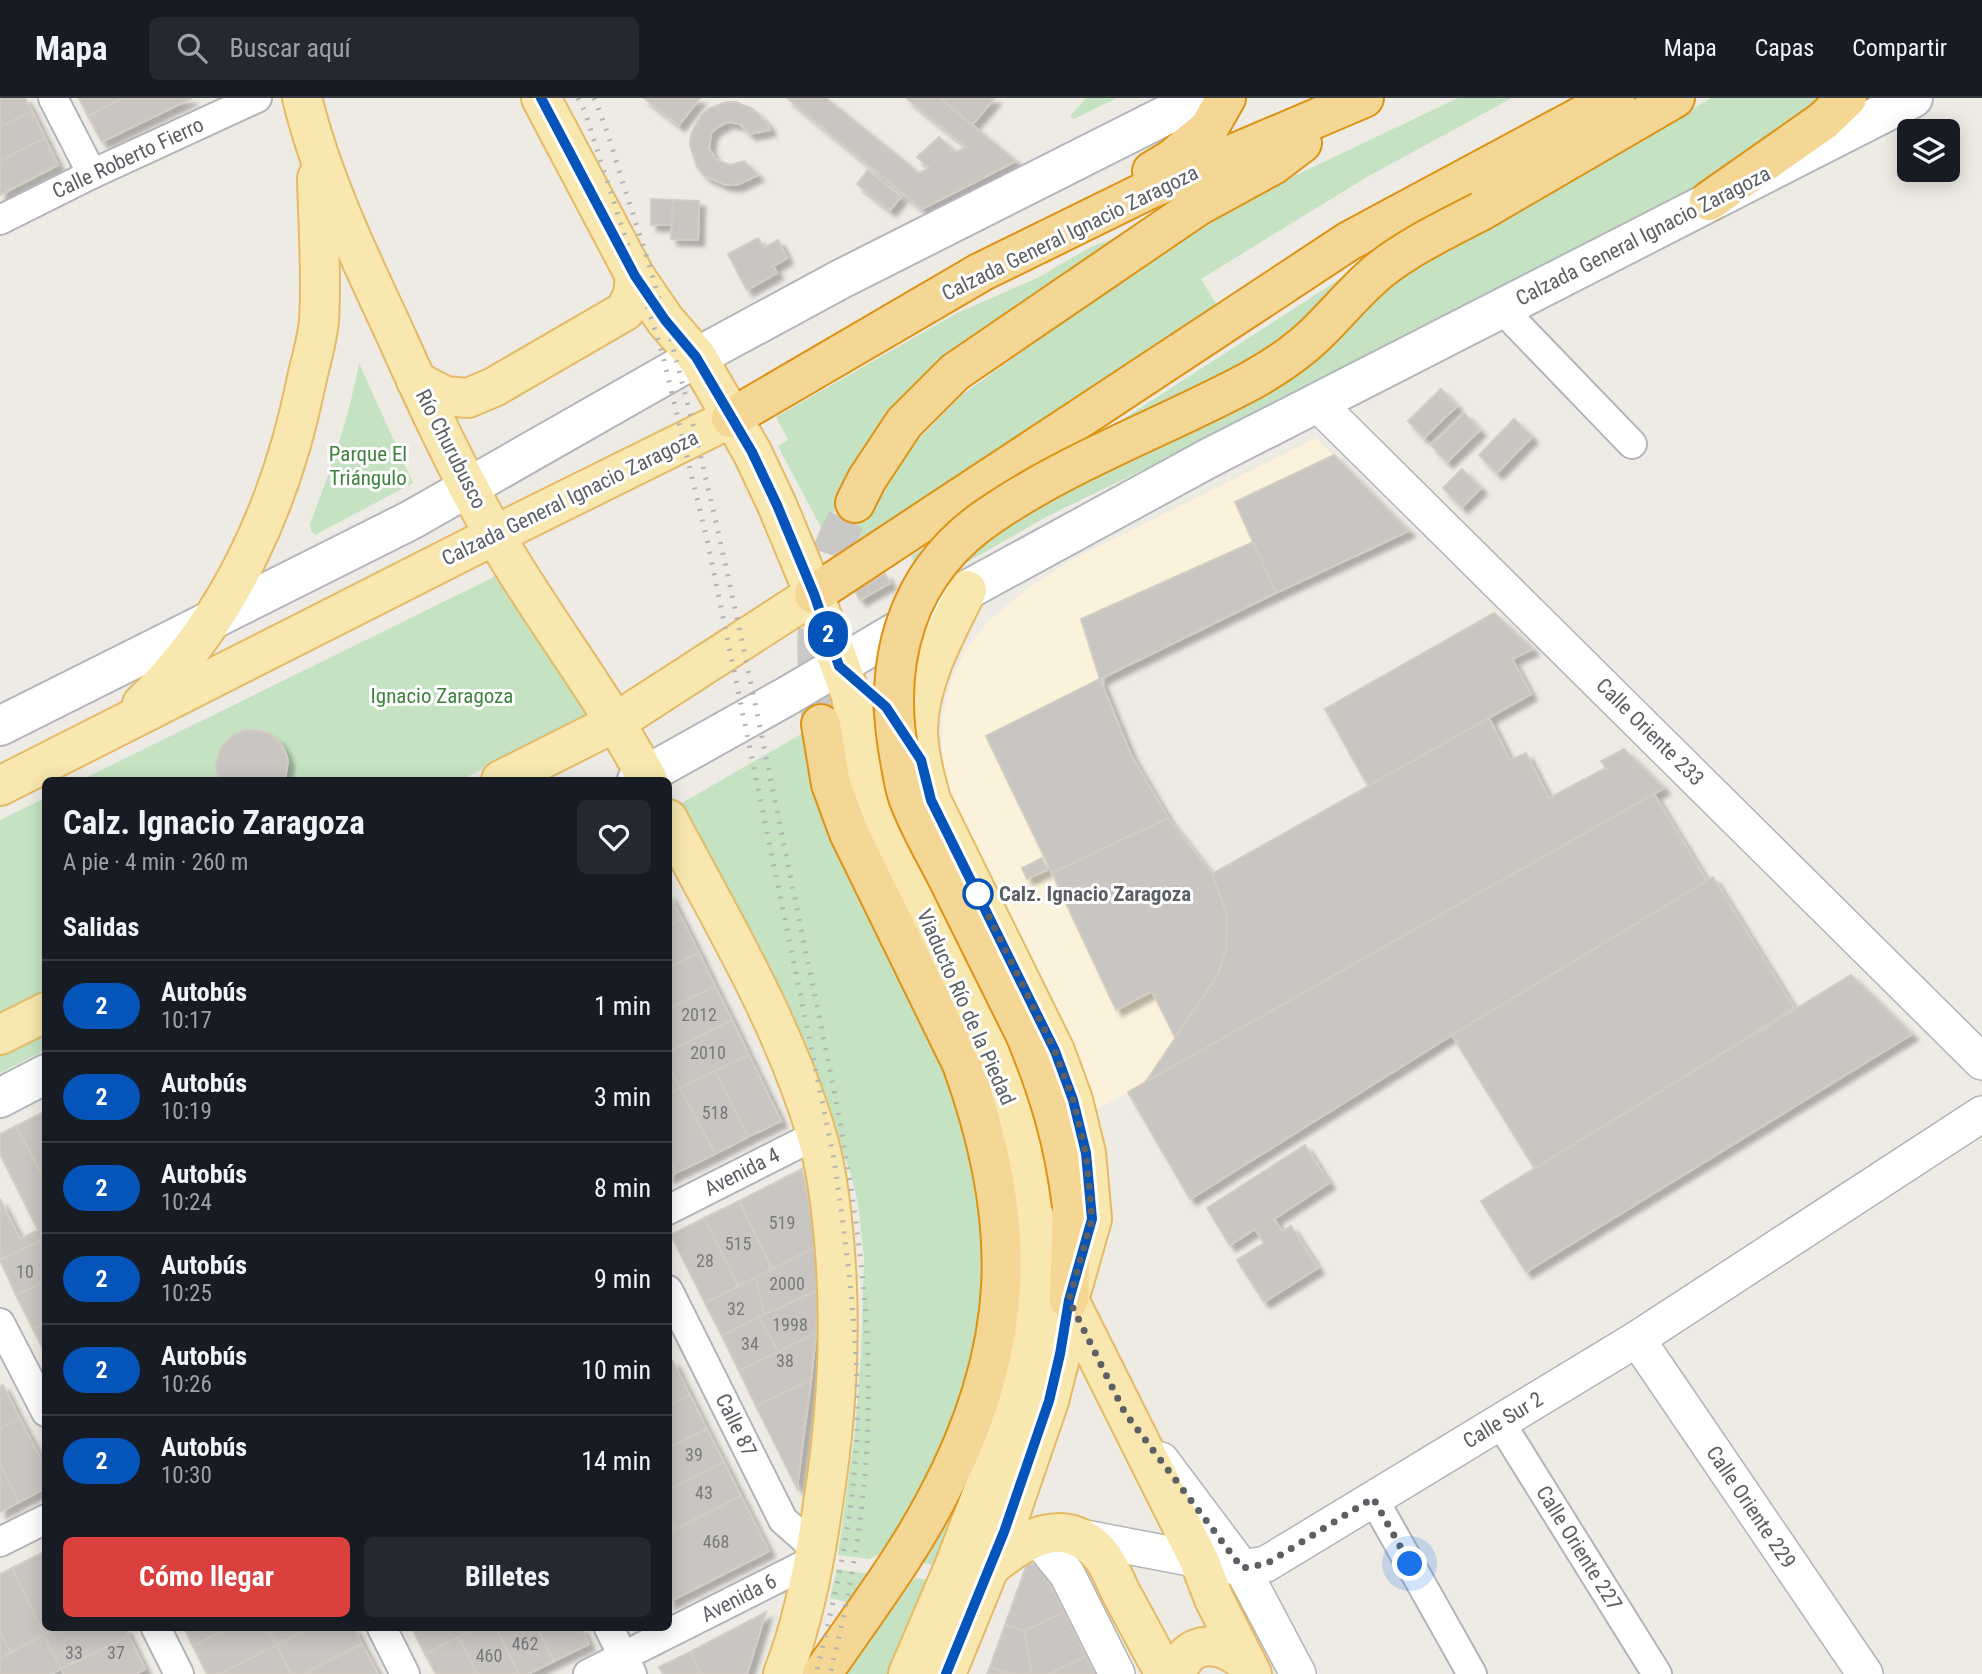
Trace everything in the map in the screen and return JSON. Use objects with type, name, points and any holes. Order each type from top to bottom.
[{"type":"highway","points":[[981,272],[1172,159],[1209,128],[1226,98]]},
{"type":"highway","points":[[814,594],[1349,241],[1615,98]]},
{"type":"highway","points":[[1069,1300],[1072,1206],[1061,1136],[1042,1073],[907,794],[897,741],[893,696],[895,668],[908,618],[925,582],[939,560],[964,534],[991,514],[1091,458],[1255,378],[1290,356],[1320,331],[1360,287],[1383,268],[1675,98]]},
{"type":"highway","points":[[1709,201],[1824,121],[1847,98]]},
{"type":"highway","points":[[855,502],[904,423],[955,372],[1198,206],[1273,165],[1361,100]]},
{"type":"highway","name":"Calzada General Ignacio Zaragoza","points":[[732,418],[981,272],[1148,190],[1361,100]]},
{"type":"highway","points":[[821,724],[831,784],[849,833],[962,1064],[975,1100],[989,1150],[999,1203],[1002,1255],[1001,1308],[995,1345],[987,1378],[950,1475],[917,1533],[822,1674]]},
{"type":"main road","points":[[541,98],[635,276],[665,320],[696,357],[752,452],[814,594],[839,666],[886,707],[921,760]]},
{"type":"main road","points":[[0,726],[470,488],[696,357],[841,279],[1200,98]]},
{"type":"main road","name":"Calzada General Ignacio Zaragoza","points":[[647,777],[967,590],[1209,458],[1913,98]]},
{"type":"main road","name":"Río Churubusco","points":[[295,102],[355,248],[416,381],[470,488],[495,535],[617,722],[643,777]]},
{"type":"main road","points":[[120,725],[159,688],[210,622],[238,578],[279,484],[298,426],[318,323],[317,155]]},
{"type":"main road","points":[[416,381],[445,396],[468,398],[494,387],[625,311],[633,294],[635,276]]},
{"type":"main road","name":"Calzada General Ignacio Zaragoza","points":[[0,786],[732,418]]},
{"type":"main road","points":[[946,1674],[989,1568],[1049,1401],[1069,1300],[1092,1219],[1086,1153],[1073,1100],[1050,1040],[931,800],[921,760],[918,728],[922,697],[936,656],[967,590]]},
{"type":"main road","points":[[507,777],[617,722],[814,594]]},
{"type":"main road","name":"Viaducto Río de la Piedad","points":[[839,666],[851,696],[861,764],[875,809],[989,1048],[1010,1100],[1028,1179],[1038,1255],[1037,1296],[1022,1378],[983,1491],[908,1674]]},
{"type":"main road","points":[[672,827],[788,1056],[825,1169],[838,1282],[839,1342],[832,1447],[815,1555],[783,1674]]},
{"type":"main road","points":[[0,1035],[42,1014]]},
{"type":"main road","points":[[0,1098],[42,1076]]},
{"type":"main road","points":[[1069,1300],[1199,1560],[1214,1600],[1249,1668]]},
{"type":"main road","name":"Calle Sur 2","points":[[989,1568],[1012,1549],[1037,1536],[1065,1534],[1080,1537]]},
{"type":"main road","points":[[1080,1537],[1102,1556],[1165,1674]]},
{"type":"main road","points":[[1177,1674],[1183,1660],[1191,1653],[1210,1646],[1230,1650],[1249,1668]]},
{"type":"street","points":[[53,98],[92,174]]},
{"type":"street","name":"Calle Roberto Fierro","points":[[0,220],[92,174],[257,98]]},
{"type":"street","points":[[1501,308],[1632,444]]},
{"type":"street","name":"Calle Oriente 233","points":[[1317,403],[1982,1062]]},
{"type":"street","name":"Calle Sur 2","points":[[1080,1537],[1242,1568],[1266,1564],[1637,1339],[1982,1114]]},
{"type":"street","name":"Avenida 4","points":[[672,1208],[816,1135]]},
{"type":"street","name":"Calle 87","points":[[672,1298],[783,1520],[815,1555]]},
{"type":"street","points":[[0,1323],[42,1404]]},
{"type":"street","name":"Calle Oriente 229","points":[[1637,1339],[1866,1674]]},
{"type":"street","points":[[1125,1413],[1242,1568],[1298,1674]]},
{"type":"street","name":"Calle Oriente 227","points":[[1500,1422],[1657,1674]]},
{"type":"street","points":[[1373,1498],[1472,1674]]},
{"type":"street","points":[[0,1542],[42,1521]]},
{"type":"street","points":[[1037,1536],[1067,1574],[1118,1674]]},
{"type":"street","name":"Avenida 6","points":[[588,1674],[628,1665],[815,1555]]},
{"type":"street","points":[[158,1631],[180,1674]]},
{"type":"street","points":[[384,1631],[405,1674]]},
{"type":"street","points":[[611,1631],[628,1665]]},
{"type":"shaded area","points":[[1316,438],[1409,531],[1100,679],[1131,755],[1168,818],[1217,976],[1145,1083],[1090,1113],[1093,1103],[1062,1018],[952,796],[945,776],[942,721],[950,684],[966,649],[986,623],[1030,587],[1072,560]]},
{"type":"green space","points":[[1086,98],[1117,98],[1074,119],[1070,116]]},
{"type":"green space","points":[[1458,98],[1512,98],[1367,177],[1201,279],[1217,305],[836,556],[778,446],[788,440],[776,417],[955,314],[1037,278],[1091,247],[1128,233],[840,497],[826,531],[877,505],[898,467],[918,440],[959,397],[1150,260],[1207,222],[1273,186]]},
{"type":"green space","points":[[1711,98],[1826,98],[1726,179],[1266,410],[1046,517],[959,567],[916,569],[911,556],[1363,264],[1322,352],[1356,321],[1388,282],[1535,203]]},
{"type":"green space","name":"Parque El Triángulo","points":[[359,363],[413,483],[315,535],[310,524],[332,465]]},
{"type":"green space","name":"Ignacio Zaragoza","points":[[500,574],[585,714],[468,777],[87,777]]},
{"type":"green space","points":[[803,733],[968,1123],[989,1288],[962,1416],[886,1551],[869,1559],[838,1555],[855,1432],[861,1354],[864,1258],[858,1204],[851,1175],[823,1097],[728,895],[680,804]]},
{"type":"green space","points":[[42,799],[42,1002],[0,1023],[0,820]]},
{"type":"green space","points":[[42,1035],[42,1052],[0,1073],[0,1056]]},
{"type":"green space","points":[[970,1473],[973,1474],[934,1565],[923,1563]]},
{"type":"green space","points":[[837,1569],[877,1575],[857,1605],[830,1598]]},
{"type":"green space","points":[[915,1578],[928,1580],[887,1674],[846,1674]]},
{"type":"building","points":[[0,98],[25,98],[32,111],[0,127]]},
{"type":"building","points":[[79,98],[123,98],[88,116]]},
{"type":"building","points":[[123,98],[192,98],[102,142],[88,116]]},
{"type":"building","points":[[644,98],[700,98],[679,125]]},
{"type":"building","points":[[787,98],[826,98],[919,173],[930,168],[917,157],[939,137],[956,152],[967,147],[906,98],[940,98],[1016,161],[922,209]]},
{"type":"building","points":[[940,98],[995,98],[972,125]]},
{"type":"building","points":[[727,102],[736,102],[753,109],[770,130],[750,134],[740,124],[727,122],[711,134],[709,148],[716,160],[730,165],[744,161],[758,175],[737,185],[726,185],[705,176],[697,167],[690,145],[691,134],[702,114]]},
{"type":"building","points":[[32,111],[45,138],[0,161],[0,127]]},
{"type":"building","points":[[45,138],[58,165],[0,195],[0,161]]},
{"type":"building","points":[[868,170],[901,197],[890,210],[857,184]]},
{"type":"building","points":[[651,199],[673,200],[672,225],[651,225]]},
{"type":"building","points":[[673,200],[699,201],[698,240],[671,239]]},
{"type":"building","points":[[758,238],[764,248],[778,240],[787,258],[773,266],[777,273],[747,290],[728,254]]},
{"type":"building","points":[[1441,389],[1457,406],[1424,438],[1408,421]]},
{"type":"building","points":[[1464,413],[1480,430],[1447,462],[1431,445]]},
{"type":"building","points":[[1514,419],[1532,437],[1497,473],[1479,455]]},
{"type":"building","points":[[1334,455],[1409,531],[1276,593],[1235,502]]},
{"type":"building","points":[[1462,469],[1481,488],[1462,507],[1443,488]]},
{"type":"building","points":[[1253,542],[1276,593],[1100,679],[1081,619]]},
{"type":"building","points":[[885,574],[890,583],[860,600],[855,591]]},
{"type":"building","points":[[1494,613],[1533,649],[1512,659],[1531,694],[1368,786],[1325,709]]},
{"type":"building","points":[[1100,679],[1131,755],[1168,818],[1052,873],[986,736]]},
{"type":"building","points":[[1489,718],[1510,760],[1526,753],[1549,798],[1606,768],[1601,761],[1624,749],[1664,788],[1145,1083],[1217,976],[1226,949],[1227,915],[1212,874]]},
{"type":"building","points":[[244,730],[257,730],[278,740],[288,760],[285,777],[218,777],[216,767],[218,754],[233,735]]},
{"type":"building","points":[[1654,794],[1707,881],[1452,1035],[1190,1199],[1128,1092]]},
{"type":"building","points":[[1168,818],[1212,874],[1227,915],[1226,949],[1217,976],[1175,1037],[1152,991],[1116,1010],[1052,873]]},
{"type":"building","points":[[1042,858],[1047,870],[1027,879],[1022,868]]},
{"type":"building","points":[[1713,877],[1794,1008],[1535,1169],[1452,1035]]},
{"type":"building","points":[[672,900],[682,919],[672,923]]},
{"type":"building","points":[[682,919],[699,953],[672,966],[672,923]]},
{"type":"building","points":[[699,953],[715,986],[672,1007],[672,966]]},
{"type":"building","points":[[1851,975],[1912,1034],[1526,1272],[1481,1201]]},
{"type":"building","points":[[715,986],[732,1020],[672,1050],[672,1007]]},
{"type":"building","points":[[732,1020],[749,1055],[680,1088],[672,1072],[672,1050]]},
{"type":"building","points":[[749,1055],[781,1121],[748,1137],[715,1071]]},
{"type":"building","points":[[715,1071],[748,1137],[715,1154],[680,1088]]},
{"type":"building","points":[[672,1072],[680,1088],[672,1092]]},
{"type":"building","points":[[680,1088],[715,1154],[676,1173],[672,1166],[672,1092]]},
{"type":"building","points":[[42,1113],[42,1176],[16,1126]]},
{"type":"building","points":[[16,1126],[42,1176],[42,1240],[0,1260],[0,1199],[20,1239],[38,1230],[0,1154],[0,1134]]},
{"type":"building","points":[[1305,1145],[1329,1183],[1274,1219],[1282,1231],[1291,1226],[1318,1268],[1264,1302],[1237,1260],[1264,1243],[1255,1229],[1230,1245],[1207,1208]]},
{"type":"building","points":[[802,1169],[818,1246],[772,1269],[739,1201]]},
{"type":"building","points":[[739,1201],[772,1269],[738,1286],[704,1218]]},
{"type":"building","points":[[704,1218],[738,1286],[705,1303],[672,1234]]},
{"type":"building","points":[[42,1240],[42,1283],[16,1295],[0,1260]]},
{"type":"building","points":[[818,1246],[818,1290],[764,1315],[756,1277]]},
{"type":"building","points":[[756,1277],[764,1315],[722,1336],[705,1303]]},
{"type":"building","points":[[42,1283],[42,1325],[33,1329],[16,1295]]},
{"type":"building","points":[[818,1290],[816,1333],[778,1352],[759,1317]]},
{"type":"building","points":[[759,1317],[778,1352],[739,1371],[722,1336]]},
{"type":"building","points":[[42,1325],[42,1346],[33,1329]]},
{"type":"building","points":[[816,1333],[811,1380],[756,1406],[739,1371]]},
{"type":"building","points":[[672,1362],[690,1395],[672,1404]]},
{"type":"building","points":[[811,1380],[797,1488],[756,1406]]},
{"type":"building","points":[[3,1385],[20,1419],[0,1429],[0,1386]]},
{"type":"building","points":[[690,1395],[707,1429],[672,1446],[672,1404]]},
{"type":"building","points":[[20,1419],[42,1461],[42,1490],[19,1502],[0,1464],[0,1429]]},
{"type":"building","points":[[707,1429],[724,1462],[672,1488],[672,1446]]},
{"type":"building","points":[[724,1462],[741,1496],[675,1530],[672,1525],[672,1488]]},
{"type":"building","points":[[0,1464],[19,1502],[0,1512]]},
{"type":"building","points":[[741,1496],[769,1551],[672,1600],[672,1531]]},
{"type":"building","points":[[42,1553],[42,1631],[12,1568]]},
{"type":"building","points":[[1027,1564],[1040,1565],[1064,1612],[1024,1631],[1005,1625]]},
{"type":"building","points":[[12,1568],[44,1635],[11,1652],[0,1632],[0,1574]]},
{"type":"building","points":[[766,1612],[747,1674],[700,1674],[690,1652]]},
{"type":"building","points":[[1064,1612],[1086,1656],[1049,1674],[1032,1674],[1024,1631]]},
{"type":"building","points":[[1005,1625],[1024,1631],[1032,1674],[1011,1674],[990,1667]]},
{"type":"building","points":[[53,1631],[126,1631],[129,1636],[61,1669],[44,1635]]},
{"type":"building","points":[[186,1631],[223,1631],[193,1646]]},
{"type":"building","points":[[223,1631],[269,1631],[276,1645],[220,1674],[207,1674],[193,1646]]},
{"type":"building","points":[[269,1631],[304,1631],[276,1645]]},
{"type":"building","points":[[304,1631],[356,1631],[362,1644],[303,1674],[291,1674],[276,1645]]},
{"type":"building","points":[[414,1631],[472,1631],[425,1654]]},
{"type":"building","points":[[472,1631],[498,1631],[519,1674],[477,1674],[459,1637]]},
{"type":"building","points":[[498,1631],[539,1631],[554,1661],[528,1674],[519,1674]]},
{"type":"building","points":[[539,1631],[582,1631],[589,1644],[554,1661]]},
{"type":"building","points":[[0,1632],[11,1652],[0,1658]]},
{"type":"building","points":[[44,1635],[61,1669],[51,1674],[0,1674],[0,1658]]},
{"type":"building","points":[[129,1636],[145,1669],[135,1674],[64,1674],[61,1669]]},
{"type":"building","points":[[459,1637],[477,1674],[436,1674],[425,1654]]},
{"type":"building","points":[[362,1644],[378,1674],[303,1674]]},
{"type":"building","points":[[276,1645],[291,1674],[220,1674]]},
{"type":"building","points":[[690,1652],[700,1674],[663,1674],[659,1667]]},
{"type":"building","points":[[1086,1656],[1095,1674],[1049,1674]]},
{"type":"building","points":[[990,1667],[1011,1674],[987,1674]]},
{"type":"tunnel","points":[[821,724],[816,640],[820,598],[832,550],[855,503]]},
{"type":"railway","points":[[578,98],[585,112],[662,352],[708,544],[834,1159],[854,1322],[856,1446],[846,1534],[816,1674]]},
{"type":"railway","points":[[594,98],[649,264],[711,503],[751,684],[826,1053],[854,1208],[866,1313],[867,1451],[856,1547],[830,1674]]},
{"type":"bus line","name":"2","points":[[541,98],[635,276],[665,320],[696,357],[752,452],[814,594],[839,666],[886,707],[921,760],[931,800],[1023,983],[1055,1051],[1073,1100],[1086,1153],[1092,1219],[1069,1300],[1049,1401],[1004,1532],[946,1674]]},
{"type":"place","name":"Calz. Ignacio Zaragoza","points":[[978,894]]},
{"type":"route","points":[[978,894],[1055,1051],[1073,1100],[1086,1153],[1092,1219],[1069,1300],[1125,1413],[1242,1568],[1266,1564],[1373,1498],[1410,1564]]}]
